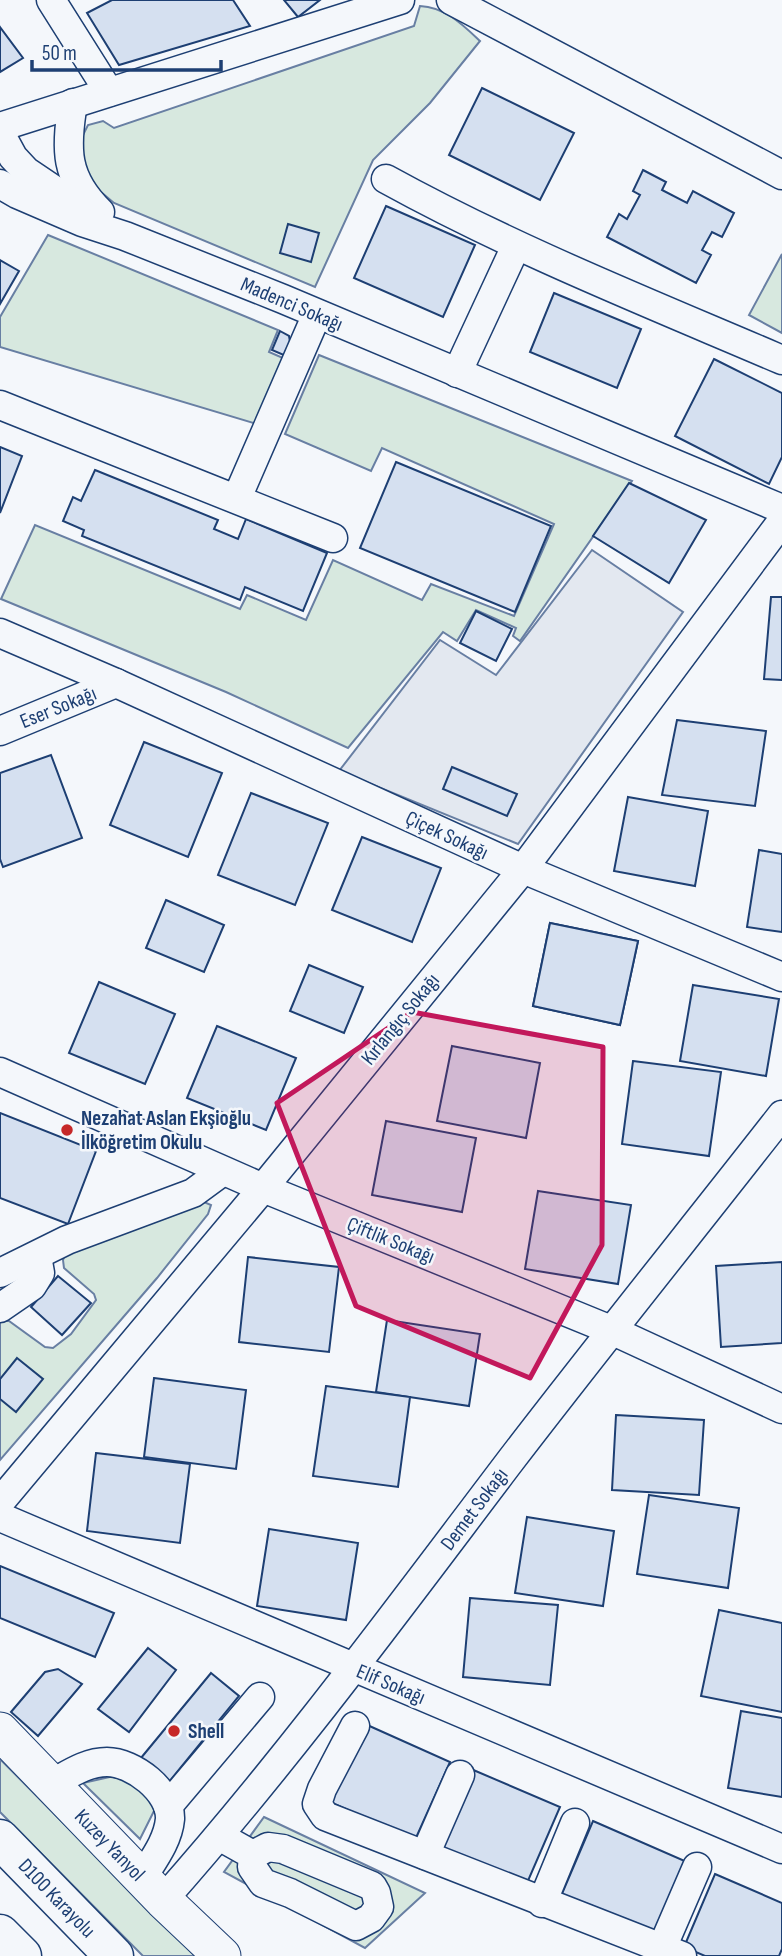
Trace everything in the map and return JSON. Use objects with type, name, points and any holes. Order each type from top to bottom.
[{"type":"highway","name":"D100 Karayolu","points":[[0,1839],[114,1956]]},
{"type":"highway","points":[[0,1934],[22,1956]]},
{"type":"main road","name":"Kuzey Yanyol","points":[[0,1731],[222,1956]]},
{"type":"street","points":[[51,0],[109,92]]},
{"type":"street","points":[[0,127],[400,0]]},
{"type":"street","points":[[452,0],[782,175]]},
{"type":"street","points":[[73,103],[68,153],[75,177],[84,197],[125,236]]},
{"type":"street","points":[[0,133],[13,157],[26,171],[125,236]]},
{"type":"street","points":[[386,180],[454,217],[516,246],[782,360]]},
{"type":"street","points":[[0,184],[82,222],[125,236]]},
{"type":"street","name":"Madenci Sokağı","points":[[125,236],[782,509]]},
{"type":"street","points":[[457,373],[516,246]]},
{"type":"street","points":[[237,498],[317,314]]},
{"type":"street","points":[[0,405],[333,538]]},
{"type":"street","name":"Kırlangıç Sokağı","points":[[0,1502],[523,869],[782,522]]},
{"type":"street","name":"Çiçek Sokağı","points":[[0,633],[116,683],[523,869],[782,977]]},
{"type":"street","name":"Eser Sokağı","points":[[0,731],[116,683]]},
{"type":"street","name":"Çiftlik Sokağı","points":[[0,1072],[262,1188],[611,1330],[782,1409]]},
{"type":"street","name":"Demet Sokağı","points":[[153,1889],[219,1836],[352,1668],[611,1330],[782,1115]]},
{"type":"street","points":[[0,1273],[67,1240],[192,1193],[223,1171]]},
{"type":"street","points":[[0,1308],[32,1286],[40,1273],[37,1256]]},
{"type":"street","name":"Elif Sokağı","points":[[0,1517],[782,1849]]},
{"type":"street","points":[[168,1806],[260,1697]]},
{"type":"street","points":[[355,1726],[322,1789],[317,1804],[325,1816],[672,1952],[696,1867]]},
{"type":"street","points":[[51,1784],[80,1768],[107,1762],[137,1771],[161,1793],[168,1806],[170,1819],[153,1889]]},
{"type":"street","points":[[425,1855],[460,1775]]},
{"type":"street","points":[[542,1903],[575,1823]]},
{"type":"street","points":[[219,1836],[253,1855]]},
{"type":"highlighted area","points":[[412,1012],[603,1047],[602,1245],[530,1378],[356,1306],[277,1103]]},
{"type":"shaded area","points":[[420,6],[445,13],[480,41],[430,103],[373,160],[315,287],[114,203],[95,187],[85,170],[79,143],[88,125],[103,121],[114,128],[414,26]]},
{"type":"shaded area","points":[[48,235],[278,330],[269,352],[283,358],[257,424],[0,347],[0,317]]},
{"type":"shaded area","points":[[782,254],[782,333],[749,315]]},
{"type":"shaded area","points":[[319,355],[632,481],[520,641],[513,636],[516,628],[476,610],[457,641],[443,632],[348,748],[226,692],[1,599],[35,525],[240,609],[247,595],[306,620],[333,560],[422,600],[431,584],[514,616],[554,524],[382,448],[371,471],[285,434]]},
{"type":"shaded area","points":[[592,550],[683,612],[518,844],[339,771],[440,640],[496,675]]},
{"type":"shaded area","points":[[204,1202],[211,1205],[208,1214],[157,1278],[0,1460],[0,1321],[9,1321],[45,1347],[53,1348],[71,1334],[96,1300],[94,1294],[64,1268],[63,1260],[69,1245]]},
{"type":"shaded area","points":[[0,1759],[195,1956],[143,1956],[0,1812]]},
{"type":"shaded area","points":[[123,1774],[155,1799],[154,1811],[140,1839],[83,1783]]},
{"type":"shaded area","points":[[264,1817],[425,1893],[365,1948],[224,1872]]},
{"type":"building","points":[[112,0],[233,0],[250,26],[119,65],[87,13]]},
{"type":"building","points":[[284,0],[320,0],[298,17]]},
{"type":"building","points":[[0,27],[23,58],[0,72]]},
{"type":"building","points":[[482,88],[574,133],[540,200],[449,155]]},
{"type":"building","points":[[643,170],[666,182],[662,190],[687,203],[693,191],[734,213],[722,237],[712,232],[702,250],[711,255],[696,283],[607,237],[619,214],[627,219],[640,195],[633,191]]},
{"type":"building","points":[[386,206],[475,245],[443,317],[354,278]]},
{"type":"building","points":[[288,224],[319,233],[311,262],[280,253]]},
{"type":"building","points":[[0,260],[19,271],[0,304]]},
{"type":"building","points":[[554,293],[641,329],[617,388],[530,352]]},
{"type":"building","points":[[280,331],[289,336],[291,347],[286,356],[272,350]]},
{"type":"building","points":[[714,359],[782,393],[782,457],[769,484],[675,436]]},
{"type":"building","points":[[0,447],[22,456],[0,513]]},
{"type":"building","points":[[396,462],[551,526],[515,612],[360,548]]},
{"type":"building","points":[[95,470],[218,520],[214,529],[238,539],[246,519],[327,553],[303,611],[245,587],[240,600],[82,536],[84,530],[63,521],[73,497],[81,501]]},
{"type":"building","points":[[629,483],[706,520],[669,583],[593,536]]},
{"type":"building","points":[[771,597],[782,597],[782,680],[764,679]]},
{"type":"building","points":[[476,611],[512,629],[496,661],[460,643]]},
{"type":"building","points":[[677,720],[766,731],[755,806],[662,795]]},
{"type":"building","points":[[144,742],[222,773],[188,857],[110,825]]},
{"type":"building","points":[[51,755],[82,838],[3,867],[0,859],[0,773]]},
{"type":"building","points":[[452,767],[517,794],[507,816],[443,789]]},
{"type":"building","points":[[251,793],[328,823],[295,905],[218,875]]},
{"type":"building","points":[[628,797],[708,811],[695,886],[614,871]]},
{"type":"building","points":[[362,837],[441,868],[412,942],[332,910]]},
{"type":"building","points":[[759,850],[782,854],[782,932],[747,927]]},
{"type":"building","points":[[166,900],[224,925],[204,972],[146,948]]},
{"type":"building","points":[[550,923],[638,941],[620,1025],[533,1006]]},
{"type":"building","points":[[550,923],[638,941],[620,1025],[533,1006]]},
{"type":"building","points":[[309,965],[363,987],[344,1033],[290,1011]]},
{"type":"building","points":[[99,982],[175,1014],[145,1084],[69,1053]]},
{"type":"building","points":[[693,985],[779,999],[766,1076],[680,1061]]},
{"type":"building","points":[[217,1026],[296,1058],[266,1130],[187,1098]]},
{"type":"building","points":[[452,1046],[540,1063],[526,1138],[437,1121]]},
{"type":"building","points":[[633,1061],[721,1072],[709,1156],[622,1144]]},
{"type":"building","points":[[0,1113],[96,1151],[68,1224],[0,1198]]},
{"type":"building","points":[[386,1121],[476,1138],[462,1212],[372,1195]]},
{"type":"building","points":[[538,1191],[631,1205],[618,1284],[525,1269]]},
{"type":"building","points":[[248,1257],[339,1267],[329,1352],[239,1342]]},
{"type":"building","points":[[782,1262],[782,1343],[721,1347],[716,1266]]},
{"type":"building","points":[[58,1276],[91,1303],[62,1335],[31,1307]]},
{"type":"building","points":[[387,1320],[480,1334],[469,1406],[376,1392]]},
{"type":"building","points":[[17,1358],[43,1379],[16,1412],[0,1399],[0,1379]]},
{"type":"building","points":[[154,1378],[246,1390],[236,1469],[144,1457]]},
{"type":"building","points":[[326,1386],[410,1397],[398,1487],[313,1476]]},
{"type":"building","points":[[616,1415],[704,1420],[699,1495],[612,1490]]},
{"type":"building","points":[[96,1453],[190,1464],[180,1543],[87,1531]]},
{"type":"building","points":[[649,1495],[739,1508],[728,1588],[637,1574]]},
{"type":"building","points":[[527,1517],[614,1531],[603,1606],[515,1593]]},
{"type":"building","points":[[269,1529],[358,1543],[346,1620],[257,1606]]},
{"type":"building","points":[[0,1566],[114,1613],[95,1657],[0,1618]]},
{"type":"building","points":[[470,1598],[558,1605],[550,1685],[463,1677]]},
{"type":"building","points":[[719,1610],[782,1623],[782,1712],[701,1696]]},
{"type":"building","points":[[148,1648],[176,1670],[129,1732],[98,1709]]},
{"type":"building","points":[[58,1669],[82,1684],[38,1736],[11,1712],[45,1672]]},
{"type":"building","points":[[211,1673],[239,1696],[164,1788],[136,1764]]},
{"type":"building","points":[[741,1711],[782,1718],[782,1797],[728,1788]]},
{"type":"building","points":[[365,1724],[450,1762],[415,1840],[330,1802]]},
{"type":"building","points":[[471,1769],[560,1807],[524,1890],[435,1853]]},
{"type":"building","points":[[593,1821],[687,1862],[655,1936],[561,1896]]},
{"type":"building","points":[[715,1874],[782,1903],[782,1949],[779,1956],[705,1956],[684,1947]]},
{"type":"place","name":"Nezahat Aslan Ekşioğlu İlköğretim Okulu","points":[[67,1130]]},
{"type":"place","name":"Shell","points":[[174,1731]]}]
